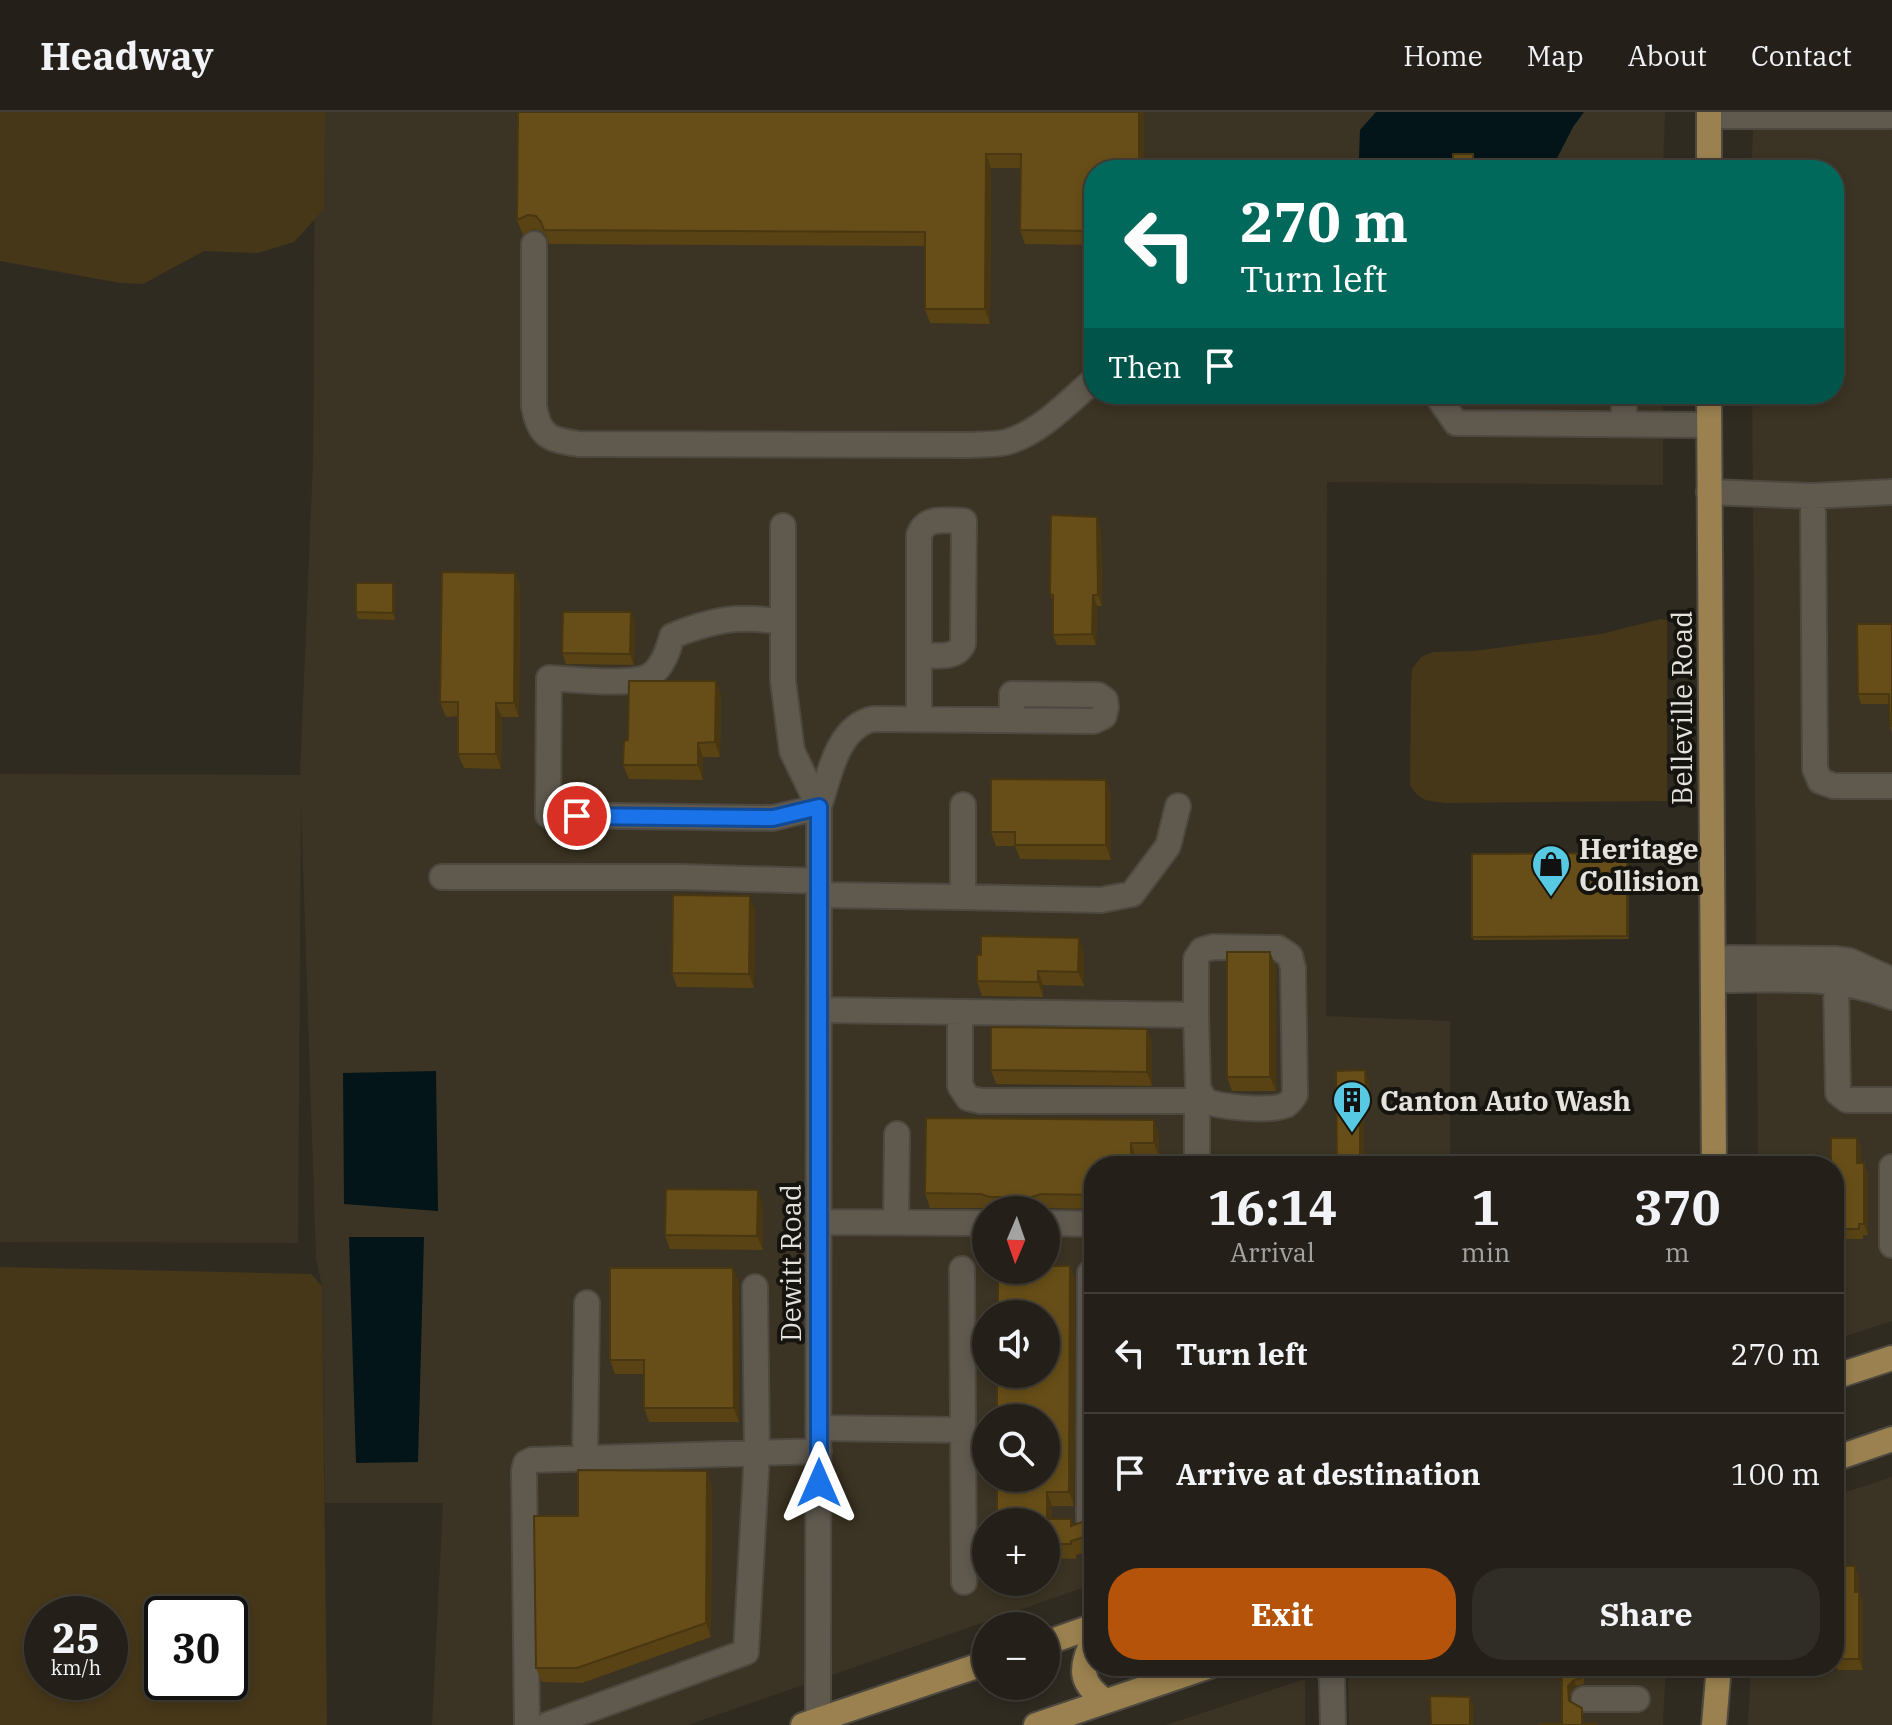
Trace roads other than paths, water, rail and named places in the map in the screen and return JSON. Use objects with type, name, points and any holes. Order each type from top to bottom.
[{"type":"main road","points":[[1709,114],[1709,160]]},
{"type":"main road","name":"Belleville Road","points":[[1709,404],[1714,1156]]},
{"type":"main road","points":[[1844,1374],[1892,1358]]},
{"type":"main road","points":[[1844,1456],[1892,1439]]},
{"type":"main road","points":[[1060,1638],[1084,1630]]},
{"type":"main road","points":[[818,1723],[972,1668]]},
{"type":"main road","points":[[1084,1676],[1094,1693],[1105,1701]]},
{"type":"main road","points":[[1036,1725],[1180,1676]]},
{"type":"main road","points":[[1714,1725],[1718,1676]]},
{"type":"street","points":[[1709,114],[1889,116],[1889,112]]},
{"type":"street","points":[[534,244],[534,406],[542,432],[562,442],[1003,443],[1038,427],[1084,388]]},
{"type":"street","points":[[1443,404],[1456,423],[1709,425]]},
{"type":"street","points":[[1624,404],[1624,424]]},
{"type":"street","points":[[1709,492],[1813,496],[1892,492]]},
{"type":"street","points":[[1813,496],[1815,769],[1820,781],[1834,786],[1892,786]]},
{"type":"street","points":[[919,655],[955,654],[963,644],[964,521],[929,521],[923,525],[919,535],[919,655],[919,719]]},
{"type":"street","points":[[783,526],[783,681],[792,751],[819,807]]},
{"type":"street","points":[[783,622],[751,617],[706,622],[672,636],[666,658],[649,676],[618,682],[549,678],[548,815],[773,818],[819,807]]},
{"type":"street","points":[[819,807],[837,755],[851,730],[860,722],[873,719],[1012,720]]},
{"type":"street","points":[[963,805],[963,897]]},
{"type":"street","points":[[442,877],[680,877],[963,897],[1101,900],[1132,894],[1168,846],[1178,806]]},
{"type":"street","name":"Dewitt Road","points":[[818,1723],[819,807]]},
{"type":"street","points":[[960,1013],[960,1086],[968,1098],[981,1101],[1201,1101],[1218,1106],[1273,1107],[1287,1104],[1295,1095],[1290,956],[1278,948],[1213,947],[1202,950],[1196,959],[1198,1088],[1201,1101],[1198,1156]]},
{"type":"street","points":[[1713,969],[1826,958],[1850,961],[1892,980]]},
{"type":"street","points":[[1713,969],[1836,983],[1892,997]]},
{"type":"street","points":[[1836,983],[1838,1093],[1847,1100],[1892,1100]]},
{"type":"street","points":[[819,1010],[1196,1015]]},
{"type":"street","points":[[896,1222],[897,1134]]},
{"type":"street","points":[[1892,1167],[1892,1245]]},
{"type":"street","points":[[820,1222],[972,1223]]},
{"type":"street","points":[[1060,1223],[1084,1224]]},
{"type":"street","points":[[962,1269],[964,1582]]},
{"type":"street","points":[[547,1725],[746,1652],[757,1453],[755,1287]]},
{"type":"street","points":[[585,1458],[587,1303]]},
{"type":"street","points":[[527,1725],[526,1463],[532,1460],[757,1453],[819,1440],[963,1430]]},
{"type":"street","points":[[1331,1676],[1333,1725]]},
{"type":"street","points":[[1584,1699],[1637,1699]]},
{"type":"place","name":"Heritage Collision","points":[[1551,898]]},
{"type":"place","name":"Canton Auto Wash","points":[[1352,1134]]}]
